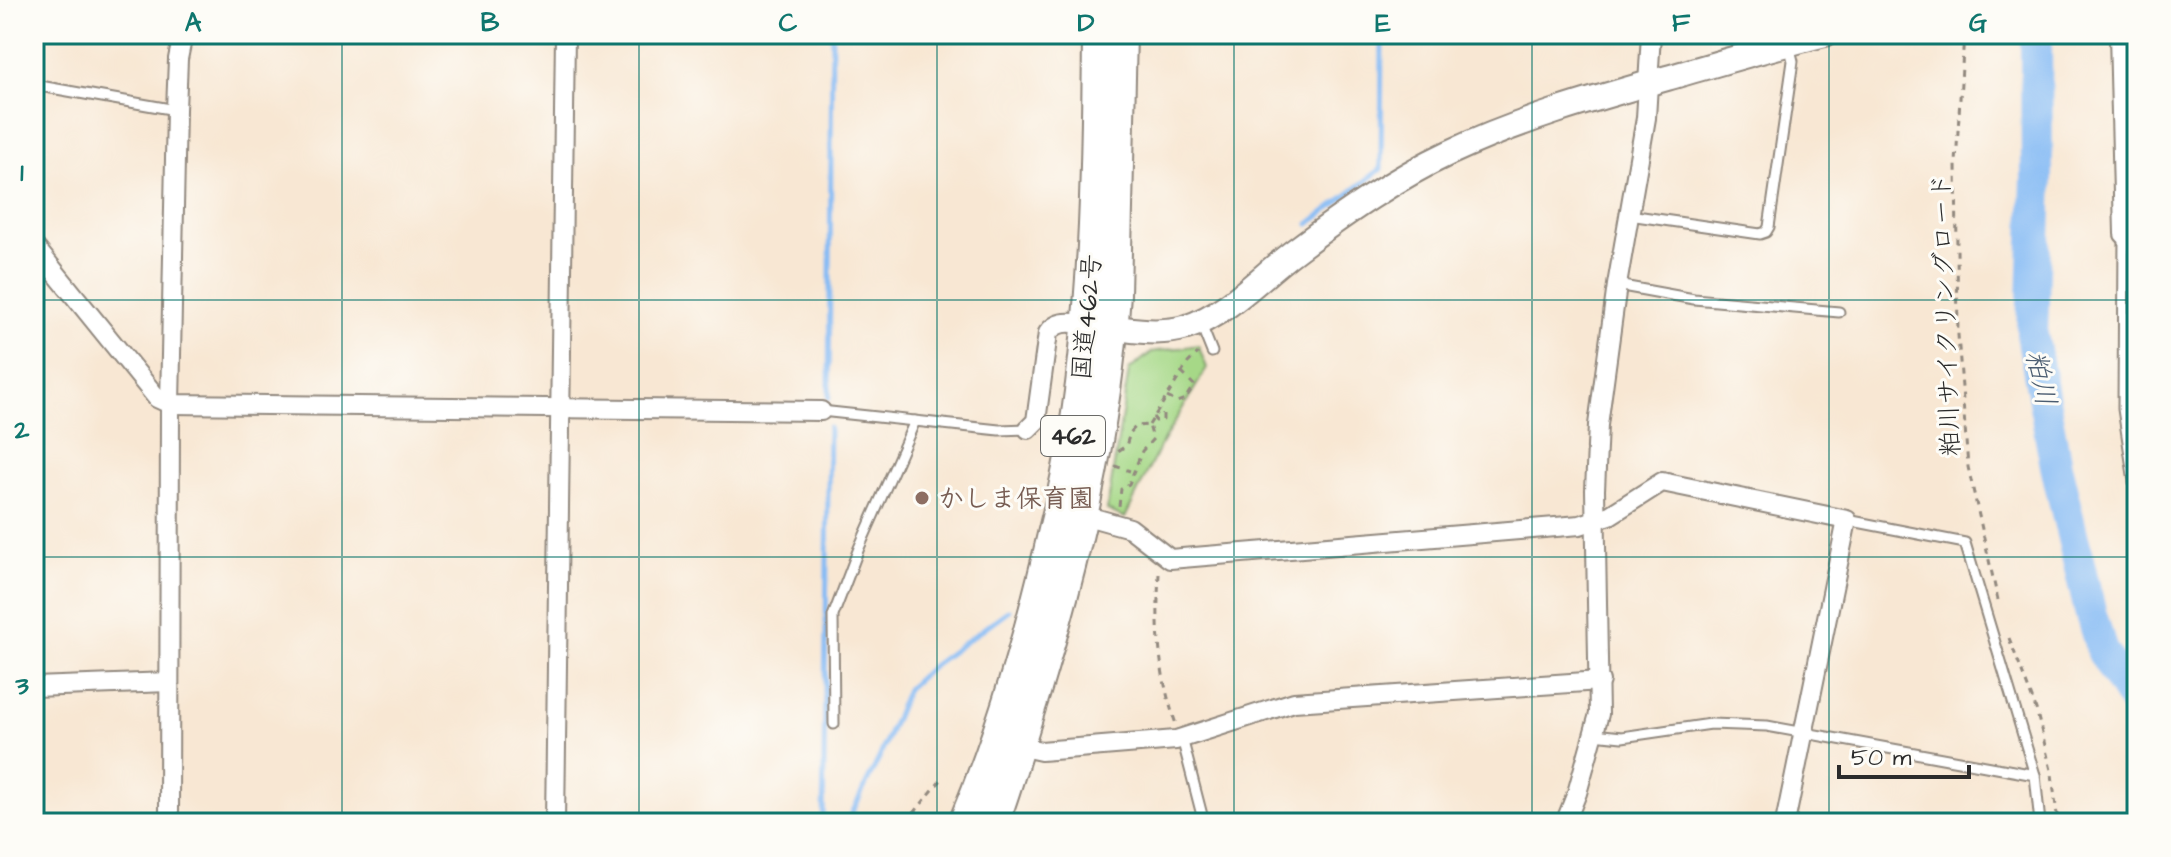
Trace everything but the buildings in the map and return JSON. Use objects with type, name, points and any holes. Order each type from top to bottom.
[{"type":"highway","name":"国道462号","points":[[993,823],[1059,610],[1093,465],[1100,325],[1098,34]]},
{"type":"highway","name":"国道462号","points":[[964,823],[994,750],[1031,628],[1100,325],[1118,230],[1121,34]]},
{"type":"street","points":[[169,823],[170,404],[176,110],[178,59],[183,34]]},
{"type":"street","points":[[555,823],[565,34]]},
{"type":"street","points":[[1565,823],[1577,793],[1599,714],[1598,425],[1650,83],[1651,34]]},
{"type":"street","points":[[1028,429],[1036,421],[1048,333],[1054,325],[1063,322],[1157,331],[1185,328],[1235,299],[1337,219],[1449,153],[1521,123],[1825,34]]},
{"type":"street","points":[[2119,34],[2130,240]]},
{"type":"street","points":[[34,246],[157,398],[170,404],[821,411]]},
{"type":"street","points":[[1083,515],[1130,528],[1170,559],[1580,525],[1610,515],[1662,482],[1847,520],[1785,823]]},
{"type":"street","points":[[1018,746],[1041,751],[1182,738],[1294,702],[1600,681]]},
{"type":"street","points":[[34,687],[169,682]]},
{"type":"lane","points":[[2134,34],[2137,72]]},
{"type":"lane","points":[[1629,215],[1760,234],[1766,232],[1788,108],[1793,61],[1789,43]]},
{"type":"lane","points":[[34,85],[176,110]]},
{"type":"lane","points":[[2130,240],[2123,409],[2137,501]]},
{"type":"lane","points":[[1617,285],[1694,299],[1839,312]]},
{"type":"lane","points":[[1200,322],[1212,352]]},
{"type":"lane","points":[[821,411],[1015,432],[1028,429]]},
{"type":"lane","points":[[834,724],[833,616],[915,421]]},
{"type":"lane","points":[[1847,520],[1965,543],[2035,775],[2040,823]]},
{"type":"lane","points":[[1594,734],[1622,737],[1711,724],[1767,726],[2035,775]]},
{"type":"lane","points":[[1182,738],[1204,823]]},
{"type":"path","name":"粕川サイクリングロード","points":[[1964,34],[1956,163],[1958,335],[1968,467],[1998,601]]},
{"type":"path","points":[[1149,425],[1200,351]]},
{"type":"path","points":[[1167,397],[1177,402],[1185,399],[1194,385],[1182,373]]},
{"type":"path","points":[[1153,417],[1156,421],[1163,420],[1163,411],[1159,409]]},
{"type":"path","points":[[1114,451],[1126,446],[1136,426],[1149,425]]},
{"type":"path","points":[[1119,510],[1121,489],[1129,484],[1142,451],[1153,439],[1149,425]]},
{"type":"path","points":[[1111,465],[1130,471]]},
{"type":"path","points":[[1163,555],[1159,568],[1157,618],[1159,658],[1182,738]]},
{"type":"path","points":[[2009,637],[2036,709],[2052,774],[2058,823]]},
{"type":"path","points":[[914,813],[941,780]]},
{"type":"green space","points":[[1198,345],[1207,368],[1160,446],[1125,518],[1107,510],[1129,370],[1152,352]]},
{"type":"waterway","points":[[829,398],[832,34]]},
{"type":"waterway","points":[[1309,224],[1381,169],[1382,34]]},
{"type":"waterway","name":"粕川","points":[[2036,34],[2037,178],[2032,334],[2056,466],[2090,611],[2102,651],[2137,707]]},
{"type":"waterway","points":[[823,823],[829,427]]},
{"type":"waterway","points":[[847,823],[880,756],[907,689],[931,667],[1009,610]]},
{"type":"place","name":"かしま保育園","points":[[922,498]]}]
